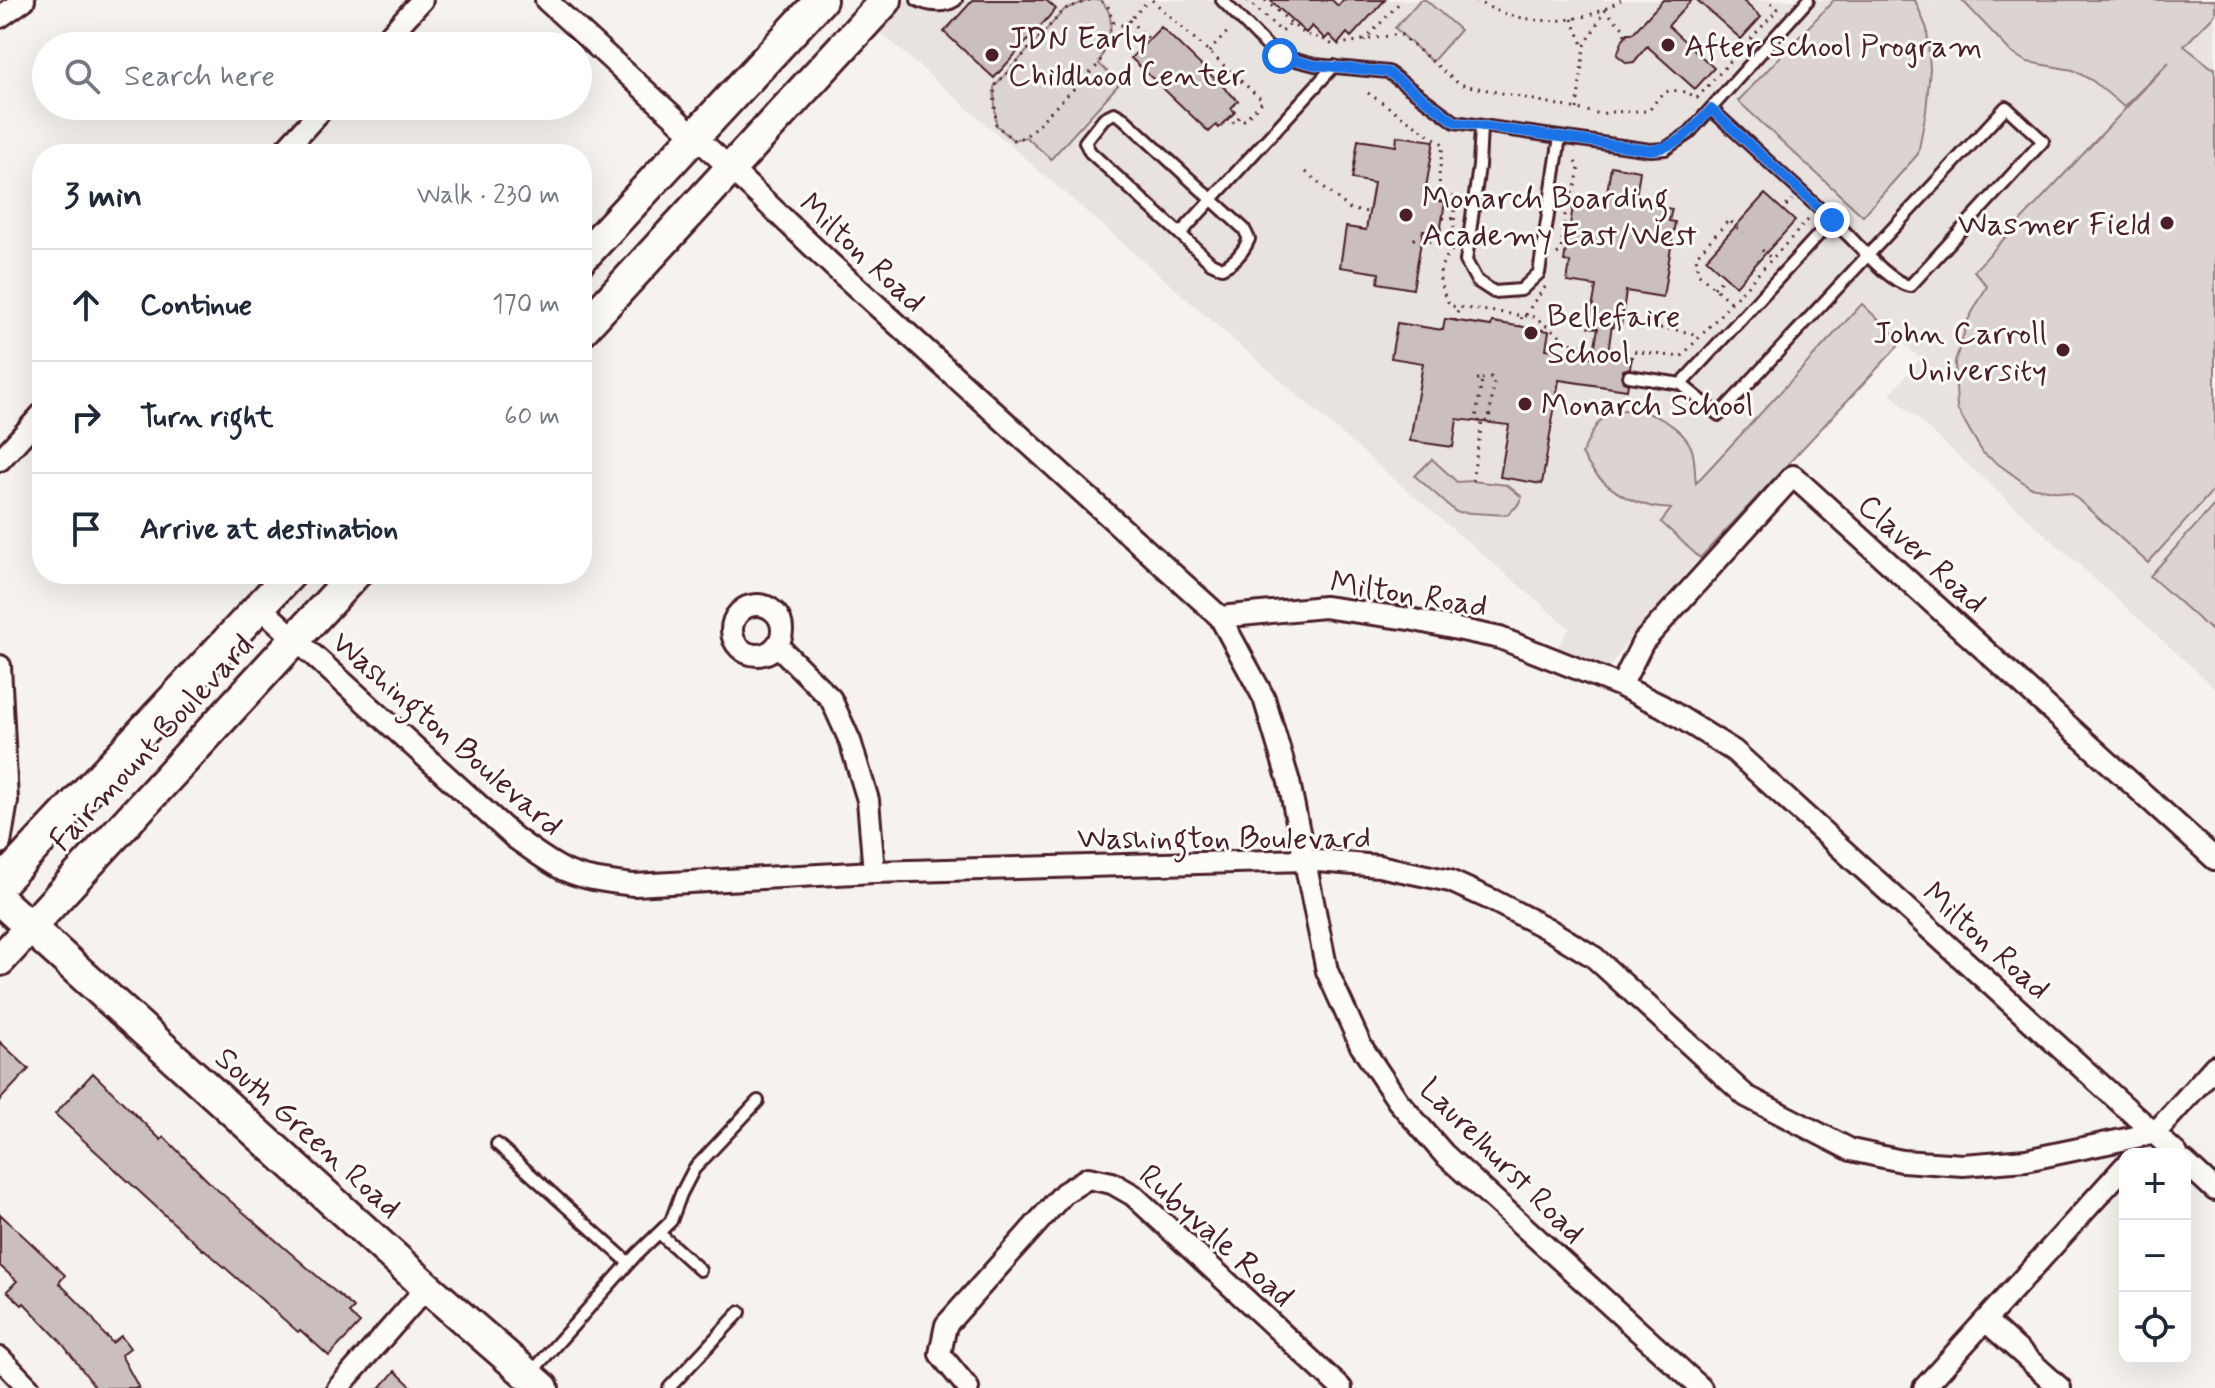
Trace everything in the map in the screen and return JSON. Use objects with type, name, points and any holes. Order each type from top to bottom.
[{"type":"main road","points":[[592,247],[821,0]]},
{"type":"main road","points":[[592,319],[886,0]]},
{"type":"main road","name":"Fairmount Boulevard","points":[[0,884],[281,584]]},
{"type":"main road","name":"Fairmount Boulevard","points":[[0,960],[346,584]]},
{"type":"main road","name":"South Green Road","points":[[0,900],[536,1382]]},
{"type":"street","points":[[0,17],[24,0]]},
{"type":"street","points":[[393,32],[422,0]]},
{"type":"street","name":"Milton Road","points":[[546,0],[581,32]]},
{"type":"street","name":"Milton Road","points":[[592,42],[1220,617],[1324,607],[1410,619],[1500,638],[1621,686],[1662,706],[1734,751],[2171,1148]]},
{"type":"street","points":[[290,144],[312,120]]},
{"type":"street","points":[[0,460],[32,425]]},
{"type":"street","name":"Claver Road","points":[[1621,686],[1643,642],[1793,476],[2215,859]]},
{"type":"street","name":"Washington Boulevard","points":[[260,607],[515,838],[566,871],[597,880],[634,885],[874,872],[1305,860],[1379,866],[1450,881],[1548,929],[1594,957],[1746,1096],[1851,1150],[1902,1161],[1963,1165],[2026,1160],[2155,1133]]},
{"type":"street","name":"Laurelhurst Road","points":[[1220,617],[1264,698],[1289,782],[1327,971],[1361,1046],[1398,1101],[1444,1154],[1701,1388]]},
{"type":"street","points":[[777,645],[831,699],[850,741],[868,800],[874,872]]},
{"type":"street","points":[[0,666],[7,801],[0,843]]},
{"type":"street","points":[[2141,1148],[2215,1066]]},
{"type":"street","points":[[2191,1168],[2215,1190]]},
{"type":"street","points":[[1924,1388],[2119,1173]]},
{"type":"street","name":"Rubyvale Road","points":[[968,1388],[940,1354],[946,1325],[1064,1193],[1088,1178],[1112,1183],[1133,1195],[1341,1388]]},
{"type":"street","points":[[338,1388],[427,1287]]},
{"type":"street","points":[[1986,1321],[2060,1388]]},
{"type":"street","points":[[0,1358],[29,1388]]},
{"type":"lane","points":[[917,0],[946,5],[956,0]]},
{"type":"lane","points":[[1222,0],[1280,56],[1315,65],[1388,72],[1455,122],[1650,150],[1665,149],[1689,133],[1808,0]]},
{"type":"lane","points":[[1180,234],[1334,66]]},
{"type":"lane","points":[[1629,376],[1681,384],[1719,415],[1868,254],[2006,107],[2043,141],[1910,286],[1901,284],[1868,254],[1819,208],[1711,109]]},
{"type":"lane","points":[[1114,113],[1123,118],[1213,199],[1244,229],[1249,239],[1245,250],[1222,268],[1211,263],[1180,234],[1090,152],[1085,142],[1104,118],[1114,113]]},
{"type":"lane","points":[[1481,126],[1479,166],[1466,261],[1477,281],[1494,292],[1521,290],[1539,273],[1560,137]]},
{"type":"lane","points":[[1681,384],[1832,220]]},
{"type":"lane","points":[[536,1382],[629,1263],[671,1221],[694,1169],[758,1101]]},
{"type":"lane","points":[[497,1144],[629,1263]]},
{"type":"lane","points":[[659,1233],[700,1270]]},
{"type":"lane","points":[[669,1388],[740,1312]]},
{"type":"path","points":[[1090,0],[1065,9],[994,87],[996,125],[1013,140],[1025,137],[1099,64],[1113,22],[1108,7],[1100,0]]},
{"type":"path","points":[[1113,22],[1124,26],[1150,0],[1263,101],[1244,120],[1240,116],[1234,123],[1229,118]]},
{"type":"path","points":[[1247,0],[1282,32],[1290,24]]},
{"type":"path","points":[[1265,0],[1305,35],[1321,38],[1333,45],[1400,34],[1459,84],[1601,114],[1648,111],[1662,94],[1680,91],[1697,98],[1778,9],[1768,0]]},
{"type":"path","points":[[1364,41],[1402,0]]},
{"type":"path","points":[[1475,0],[1498,12],[1526,20],[1572,19],[1605,10],[1621,0]]},
{"type":"path","points":[[1577,109],[1584,47],[1605,10]]},
{"type":"path","points":[[1605,10],[1624,29],[1625,36]]},
{"type":"path","points":[[1572,19],[1584,47]]},
{"type":"path","points":[[1129,20],[1149,39]]},
{"type":"path","points":[[1209,52],[1230,29]]},
{"type":"path","points":[[1705,78],[1711,83]]},
{"type":"path","points":[[1368,93],[1443,144],[1440,192]]},
{"type":"path","points":[[1306,172],[1351,210],[1369,212]]},
{"type":"path","points":[[1422,189],[1456,198],[1452,249],[1440,263],[1440,286],[1450,306],[1534,317],[1567,343],[1681,357],[1819,208]]},
{"type":"path","points":[[1443,218],[1455,219]]},
{"type":"path","points":[[1731,303],[1698,273],[1696,256],[1729,220],[1743,233]]},
{"type":"path","points":[[1413,239],[1453,244]]},
{"type":"path","points":[[1762,250],[1772,259]]},
{"type":"path","points":[[1714,288],[1721,280]]},
{"type":"path","points":[[1455,321],[1459,307]]},
{"type":"path","points":[[1520,327],[1522,315]]},
{"type":"path","points":[[1612,327],[1652,328],[1699,336]]},
{"type":"path","points":[[1491,377],[1494,384],[1489,420],[1482,423],[1476,419],[1480,379],[1491,377]]},
{"type":"path","points":[[1472,481],[1482,423]]},
{"type":"shaded area","name":"Bellefaire School","points":[[897,0],[2215,0],[2215,688],[1890,394],[1920,359],[1862,304],[1661,521],[1700,558],[1629,639],[1609,668],[1558,647],[1569,628],[873,26]]},
{"type":"shaded area","points":[[1090,0],[1100,0],[1110,14],[1110,30],[1099,64],[1120,83],[1051,159],[1026,137],[1013,140],[996,125],[994,87],[1065,9]]},
{"type":"shaded area","points":[[1420,0],[1426,0],[1460,30],[1432,62],[1395,28]]},
{"type":"shaded area","points":[[1834,0],[1915,0],[1927,29],[1930,69],[1918,154],[1863,216],[1738,101]]},
{"type":"shaded area","name":"John Carroll University","points":[[1962,0],[2215,0],[2215,14],[2184,46],[2215,68],[2215,488],[2148,563],[2072,494],[2030,487],[1983,453],[1957,409],[1955,362],[1968,320],[1987,286],[1974,271],[2169,62],[2124,107],[2093,81],[2073,70],[2027,62],[2012,53]]},
{"type":"shaded area","points":[[1862,304],[1902,342],[1700,558],[1661,522],[1671,509],[1636,502],[1617,492],[1600,479],[1582,454],[1597,424],[1610,414],[1623,410],[1650,414],[1685,437],[1693,452],[1696,483]]},
{"type":"shaded area","points":[[1432,459],[1457,482],[1507,485],[1522,497],[1507,515],[1456,512],[1415,476]]},
{"type":"shaded area","points":[[2215,504],[2215,634],[2150,576]]},
{"type":"building","name":"JDN Early Childhood Center","points":[[973,0],[1046,0],[1056,9],[994,78],[944,32]]},
{"type":"building","points":[[1270,0],[1332,0],[1338,6],[1343,0],[1385,0],[1351,37],[1347,33],[1338,44],[1329,35],[1325,39],[1312,26],[1306,33]]},
{"type":"building","name":"After School Program","points":[[1663,0],[1692,0],[1668,26],[1714,68],[1695,89],[1647,46],[1634,62],[1627,63],[1617,55],[1628,33],[1633,33]]},
{"type":"building","name":"After School Program","points":[[1697,0],[1742,0],[1761,17],[1741,39]]},
{"type":"building","points":[[1161,27],[1238,101],[1231,108],[1235,112],[1219,128],[1216,125],[1209,132],[1131,58]]},
{"type":"building","name":"Monarch Boarding Academy East/West","points":[[1397,136],[1434,141],[1424,199],[1445,202],[1440,233],[1423,230],[1413,289],[1378,283],[1379,273],[1340,267],[1346,227],[1366,230],[1374,183],[1352,179],[1358,140],[1396,146]]},
{"type":"building","points":[[1611,166],[1640,171],[1635,203],[1672,209],[1669,221],[1675,222],[1663,297],[1626,291],[1621,326],[1612,324],[1608,353],[1632,357],[1630,368],[1623,370],[1621,376],[1623,382],[1628,384],[1627,390],[1559,380],[1542,484],[1500,477],[1509,425],[1457,419],[1453,447],[1410,441],[1423,363],[1391,358],[1397,323],[1443,330],[1445,319],[1491,326],[1492,322],[1549,331],[1546,349],[1593,357],[1598,328],[1589,327],[1596,286],[1567,282],[1570,262],[1564,261],[1574,201],[1605,206]]},
{"type":"building","points":[[1765,194],[1795,221],[1736,286],[1706,259]]},
{"type":"building","points":[[0,1042],[29,1069],[0,1100]]},
{"type":"building","points":[[93,1073],[161,1140],[164,1137],[213,1186],[354,1308],[349,1313],[360,1323],[329,1356],[203,1250],[55,1114]]},
{"type":"building","points":[[0,1214],[65,1275],[59,1283],[88,1312],[106,1337],[112,1343],[121,1336],[130,1348],[121,1355],[139,1388],[96,1388],[61,1342],[24,1303],[22,1305],[7,1291],[17,1281],[0,1266]]},
{"type":"building","points":[[395,1371],[413,1388],[380,1388]]},
{"type":"place","name":"After School Program","points":[[1668,45]]},
{"type":"place","name":"JDN Early Childhood Center","points":[[992,55]]},
{"type":"place","name":"Monarch Boarding Academy East/West","points":[[1406,215]]},
{"type":"place","name":"Wasmer Field","points":[[2167,223]]},
{"type":"place","name":"Bellefaire School","points":[[1531,333]]},
{"type":"place","name":"John Carroll University","points":[[2063,350]]},
{"type":"place","name":"Monarch School","points":[[1525,404]]},
{"type":"route","points":[[1280,56],[1315,65],[1388,72],[1455,122],[1650,150],[1665,149],[1676,143],[1711,109],[1832,220]]}]
